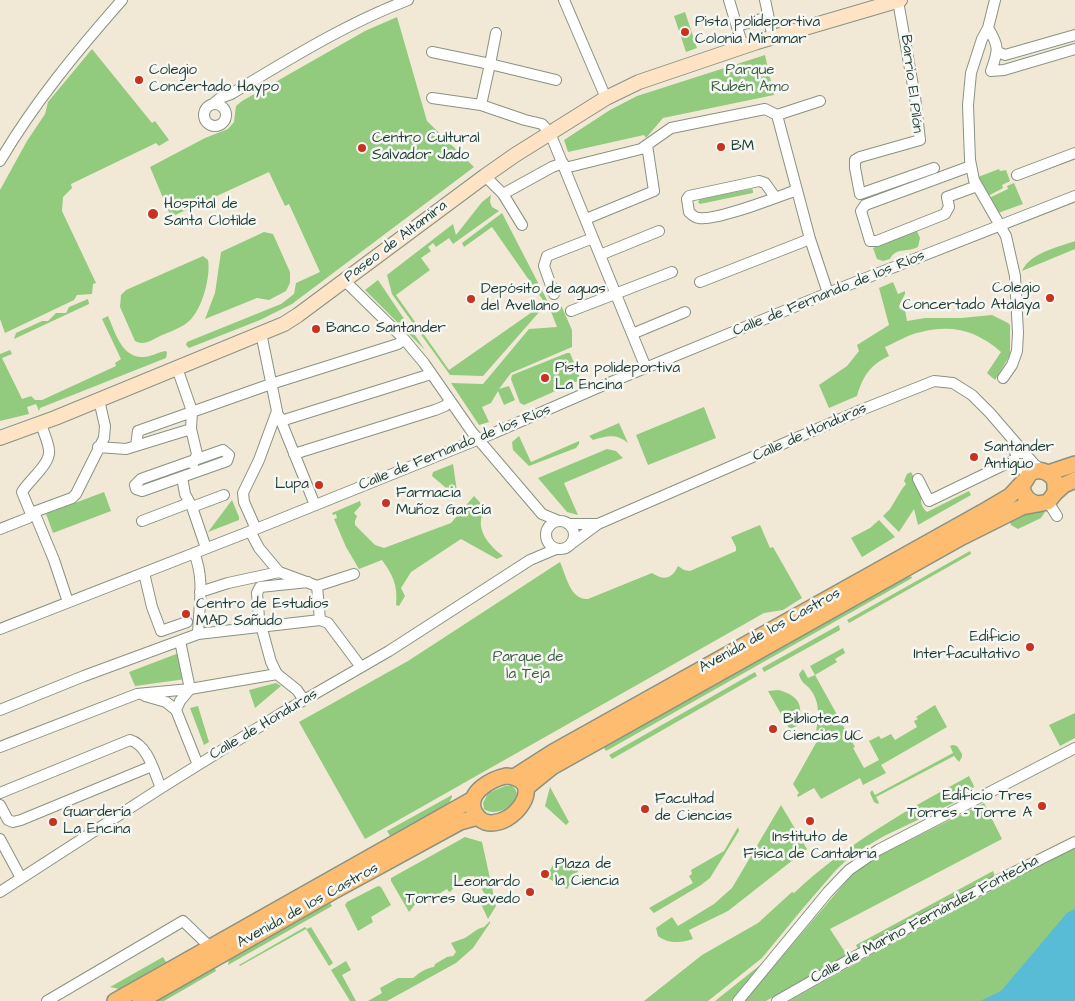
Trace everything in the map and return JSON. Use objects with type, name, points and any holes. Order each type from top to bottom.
[{"type":"main road","name":"Paseo de Altamira","points":[[0,438],[284,324],[485,176],[606,98],[653,76],[874,4],[899,0]]},
{"type":"main road","name":"Paseo de Altamira","points":[[0,432],[21,430]]},
{"type":"main road","points":[[1045,471],[1055,481],[1047,500],[1031,502],[1025,497],[1022,490],[1025,479],[1033,471],[1045,471],[1075,464]]},
{"type":"main road","name":"Avenida de los Castros","points":[[514,777],[550,754],[988,509],[1010,496],[1025,479]]},
{"type":"main road","name":"Avenida de los Castros","points":[[526,788],[552,767],[962,537],[1022,507],[1047,500],[1064,485],[1075,480]]},
{"type":"main road","points":[[506,776],[514,777],[520,780],[526,788],[526,798],[523,805],[514,814],[494,822],[485,822],[478,817],[473,806],[473,799],[483,786],[492,780],[506,776]]},
{"type":"main road","name":"Avenida de los Castros","points":[[115,1001],[473,799]]},
{"type":"main road","name":"Avenida de los Castros","points":[[140,1001],[452,826],[478,817]]},
{"type":"street","points":[[0,161],[40,101],[122,0]]},
{"type":"street","points":[[213,104],[220,105],[226,117],[222,123],[216,126],[206,122],[204,115],[206,108],[220,98],[231,94],[377,12],[408,0]]},
{"type":"street","points":[[564,0],[606,98]]},
{"type":"street","points":[[729,0],[743,47]]},
{"type":"street","points":[[765,0],[773,38]]},
{"type":"street","name":"Barrio El Pilón","points":[[899,0],[920,140],[855,160],[860,194],[934,168]]},
{"type":"street","points":[[995,0],[988,28],[982,39],[972,73],[968,105],[971,166],[977,186],[1006,236],[1015,276],[1017,351],[1012,364],[1003,378]]},
{"type":"street","points":[[737,26],[768,17]]},
{"type":"street","points":[[988,28],[994,38],[998,52],[990,71],[1004,70],[1075,49]]},
{"type":"street","points":[[481,105],[496,33]]},
{"type":"street","points":[[998,52],[1005,55],[1075,35]]},
{"type":"street","points":[[432,52],[556,80]]},
{"type":"street","points":[[224,110],[231,94]]},
{"type":"street","points":[[432,98],[481,105],[542,124],[550,133],[646,368]]},
{"type":"street","points":[[503,194],[552,167],[641,149],[671,128],[765,109],[777,115],[820,101]]},
{"type":"street","points":[[777,115],[810,240],[828,293]]},
{"type":"street","points":[[586,219],[654,191],[647,146]]},
{"type":"street","points":[[1017,176],[1075,153]]},
{"type":"street","points":[[971,166],[865,205],[861,211],[870,241],[877,241],[945,214],[949,207],[947,197],[977,186]]},
{"type":"street","points":[[485,176],[503,194],[522,225]]},
{"type":"street","points":[[774,197],[765,183],[758,181],[689,196],[686,199],[689,212],[698,218],[708,218],[797,190]]},
{"type":"street","name":"Calle de Fernando de los Ríos","points":[[0,629],[494,433],[828,293],[1075,196]]},
{"type":"street","points":[[600,255],[660,231]]},
{"type":"street","points":[[554,294],[544,266],[547,256],[593,238]]},
{"type":"street","points":[[700,282],[810,240]]},
{"type":"street","points":[[571,312],[672,272]]},
{"type":"street","points":[[344,280],[404,339],[478,439],[542,514],[547,542],[556,549],[562,549],[571,544],[574,533],[564,522],[542,514]]},
{"type":"street","points":[[632,334],[685,312]]},
{"type":"street","points":[[261,333],[277,411],[315,505]]},
{"type":"street","points":[[136,446],[138,431],[271,384],[398,344],[404,339]]},
{"type":"street","points":[[177,368],[192,411],[191,429],[196,454],[186,476],[184,489],[206,548]]},
{"type":"street","points":[[281,421],[431,374]]},
{"type":"street","name":"Calle de Honduras","points":[[571,544],[598,524],[861,410],[934,381],[953,383],[972,395],[1034,464],[1045,471]]},
{"type":"street","points":[[0,529],[28,518],[32,513],[72,498],[76,494],[104,438],[105,426],[98,400]]},
{"type":"street","points":[[294,454],[435,410],[445,406],[450,401]]},
{"type":"street","points":[[277,411],[259,460],[243,493],[244,502],[259,548],[279,572],[312,584]]},
{"type":"street","points":[[41,423],[49,449],[49,456],[46,463],[22,492],[54,560],[68,602]]},
{"type":"street","points":[[98,447],[126,449],[191,429]]},
{"type":"street","name":"Calle de Honduras","points":[[1008,435],[1025,479]]},
{"type":"street","points":[[223,450],[229,455],[227,461],[186,476],[142,491],[136,489],[137,483],[141,479],[194,460],[223,450]]},
{"type":"street","points":[[918,479],[929,501],[1018,458]]},
{"type":"street","points":[[142,521],[224,495]]},
{"type":"street","points":[[1047,500],[1057,516]]},
{"type":"street","points":[[546,534],[551,523],[564,522]]},
{"type":"street","name":"Calle de Honduras","points":[[564,522],[598,524]]},
{"type":"street","name":"Calle de Honduras","points":[[530,560],[546,534]]},
{"type":"street","name":"Calle de Honduras","points":[[0,892],[161,788],[304,700],[362,667],[530,560],[556,549]]},
{"type":"street","points":[[194,553],[202,581],[198,634]]},
{"type":"street","points":[[200,592],[228,583],[279,572]]},
{"type":"street","points":[[144,573],[152,607],[161,632],[187,622]]},
{"type":"street","points":[[304,700],[297,690],[277,674],[271,662],[261,627],[257,590],[260,587],[312,584],[354,574]]},
{"type":"street","points":[[312,584],[320,620]]},
{"type":"street","points":[[0,710],[84,676],[198,634],[320,620],[328,624],[362,667]]},
{"type":"street","points":[[180,641],[190,689]]},
{"type":"street","points":[[0,747],[136,694],[190,689],[277,674]]},
{"type":"street","points":[[176,710],[180,701],[190,689]]},
{"type":"street","points":[[136,694],[166,702],[176,710],[198,765]]},
{"type":"street","points":[[0,793],[130,740],[137,742],[146,752],[161,788]]},
{"type":"street","points":[[738,1001],[828,892],[849,870],[862,860],[1075,748]]},
{"type":"street","points":[[0,804],[8,820],[13,822],[21,820],[152,766]]},
{"type":"street","points":[[0,839],[21,878]]},
{"type":"street","name":"Calle de Marino Fernández Fontecha","points":[[777,1001],[888,937],[1004,876],[1075,842]]},
{"type":"street","points":[[47,1001],[183,921],[210,947]]},
{"type":"green space","name":"Pista polideportiva Colonia Miramar","points":[[685,12],[697,48],[686,52],[674,16]]},
{"type":"green space","points":[[397,17],[427,121],[474,167],[292,304],[260,320],[189,348],[186,345],[187,342],[281,304],[294,294],[296,283],[320,272],[289,204],[285,206],[269,172],[171,217],[150,167],[205,138],[228,129],[234,122],[236,106],[242,101],[365,31]]},
{"type":"green space","points":[[92,49],[152,123],[155,121],[169,140],[159,146],[156,143],[71,184],[72,188],[63,197],[62,211],[96,283],[93,284],[92,294],[77,295],[74,300],[5,333],[0,319],[0,190],[27,141],[45,114],[48,102]]},
{"type":"green space","name":"Parque Rubén Amo","points":[[765,55],[774,95],[663,118],[646,138],[644,135],[568,152],[564,140],[610,110],[637,96]]},
{"type":"green space","points":[[999,169],[1000,171],[1006,170],[1010,181],[1002,185],[1003,188],[988,196],[978,177]]},
{"type":"green space","points":[[1014,183],[1023,204],[998,213],[989,198],[1008,189],[1007,186]]},
{"type":"green space","points":[[751,189],[753,193],[700,204],[698,202],[700,199]]},
{"type":"green space","points":[[491,195],[490,202],[492,207],[499,211],[453,244],[449,238],[436,247],[433,243],[428,247],[431,251],[421,258],[430,270],[396,295],[449,370],[545,303],[492,227],[464,247],[462,243],[502,213],[548,302],[483,376],[450,375],[392,294],[387,275],[453,224],[456,235],[482,202]]},
{"type":"green space","points":[[917,231],[920,238],[918,247],[895,253],[890,259],[883,261],[877,259],[873,248]]},
{"type":"green space","points":[[264,232],[273,234],[290,272],[290,283],[286,291],[269,300],[257,298],[205,319],[215,293],[221,252]]},
{"type":"green space","points":[[1075,241],[1075,249],[1022,271],[1038,255]]},
{"type":"green space","points":[[203,256],[208,260],[209,267],[207,284],[201,302],[193,317],[182,326],[151,341],[142,343],[135,341],[120,307],[121,295],[126,290]]},
{"type":"green space","points":[[378,280],[425,350],[365,290]]},
{"type":"green space","points":[[893,282],[898,294],[905,291],[899,306],[900,309],[905,310],[907,321],[925,318],[961,318],[992,315],[1008,323],[1010,325],[1010,355],[995,380],[987,373],[1001,352],[974,334],[954,329],[933,330],[912,334],[885,347],[889,356],[877,363],[868,372],[857,396],[829,408],[819,385],[847,366],[859,351],[857,345],[889,325],[879,288]]},
{"type":"green space","points":[[88,299],[89,304],[14,339],[16,333],[42,321],[48,321],[56,313],[66,313],[69,307]]},
{"type":"green space","points":[[554,303],[561,305],[572,330],[572,347],[511,373],[499,389],[509,386],[515,400],[504,405],[498,391],[491,403],[482,407],[489,422],[479,425],[451,383],[483,384],[529,329],[557,327],[550,309]]},
{"type":"green space","points":[[108,316],[120,343],[130,353],[143,357],[166,351],[166,358],[40,408],[39,411],[36,404],[27,407],[29,414],[0,421],[0,354],[10,350],[12,354],[2,358],[22,399],[31,396],[35,400],[42,400],[116,366],[115,363],[121,359],[102,319]]},
{"type":"green space","name":"Pista polideportiva La Encina","points":[[570,353],[580,378],[578,381],[524,405],[520,403],[511,379],[512,375]]},
{"type":"green space","points":[[704,407],[716,438],[648,465],[636,435]]},
{"type":"green space","points":[[619,423],[628,443],[615,437],[593,440],[589,436]]},
{"type":"green space","points":[[519,436],[531,462],[579,441],[579,444],[576,448],[529,466],[513,450],[512,442]]},
{"type":"green space","points":[[607,449],[616,451],[623,458],[564,483],[578,515],[567,512],[538,478]]},
{"type":"green space","points":[[453,464],[458,498],[432,476],[433,472]]},
{"type":"green space","points":[[911,472],[922,494],[922,506],[927,512],[969,491],[971,495],[918,525],[914,509],[899,532],[883,516],[890,509],[906,484],[904,481],[907,474]]},
{"type":"green space","points":[[104,492],[111,511],[53,533],[46,514]]},
{"type":"green space","points":[[474,496],[486,509],[482,515],[481,522],[484,535],[492,547],[503,556],[497,559],[461,539],[411,572],[401,588],[405,596],[399,606],[396,605],[394,581],[382,560],[359,569],[346,547],[334,519],[337,518],[336,514],[333,515],[332,513],[360,501],[361,505],[354,513],[357,516],[355,525],[375,545],[384,548],[451,523]]},
{"type":"green space","points":[[232,500],[239,520],[208,532]]},
{"type":"green space","points":[[1031,512],[1045,512],[1041,518],[1018,529],[1011,525],[1009,519]]},
{"type":"green space","points":[[879,520],[895,537],[862,557],[851,538],[870,528]]},
{"type":"green space","name":"Parque de la Teja","points":[[760,525],[770,548],[773,547],[802,598],[783,610],[764,613],[365,839],[299,722],[408,661],[560,562],[573,591],[582,598],[588,599],[652,573],[664,578],[673,574],[678,566],[690,571],[736,551],[731,537]]},
{"type":"green space","points":[[970,551],[971,554],[849,623],[847,620]]},
{"type":"green space","points":[[905,575],[906,578],[911,576],[912,578],[606,751],[603,746]]},
{"type":"green space","points":[[839,625],[840,630],[764,672],[762,668]]},
{"type":"green space","points":[[843,648],[845,653],[835,659],[837,662],[815,675],[810,666]]},
{"type":"green space","points":[[179,653],[186,679],[135,686],[129,672]]},
{"type":"green space","points":[[803,669],[808,678],[815,675],[855,747],[853,748],[864,768],[879,760],[869,741],[879,736],[881,739],[891,734],[895,740],[917,727],[914,721],[918,719],[916,717],[935,705],[947,727],[881,765],[886,773],[863,785],[860,778],[821,799],[814,788],[798,797],[799,793],[793,784],[821,734],[816,731],[818,715],[816,699],[799,674]]},
{"type":"green space","points":[[755,672],[757,676],[612,759],[609,755]]},
{"type":"green space","points":[[276,683],[281,686],[255,708],[249,690]]},
{"type":"green space","points":[[779,690],[795,698],[800,707],[798,725],[790,730],[768,691]]},
{"type":"green space","points":[[198,706],[209,742],[204,745],[190,708]]},
{"type":"green space","points":[[1075,713],[1075,738],[1060,746],[1049,725]]},
{"type":"green space","points":[[950,746],[957,746],[962,754],[959,762],[954,756],[876,797],[878,804],[874,802],[870,793],[872,790],[875,795],[953,753]]},
{"type":"green space","points":[[969,776],[974,786],[968,796],[884,836],[852,855],[836,870],[762,958],[708,1001],[644,1001],[702,955],[758,923],[792,892],[794,893],[856,843],[900,815]]},
{"type":"green space","points":[[505,786],[512,786],[516,791],[517,796],[510,806],[497,812],[490,812],[484,809],[483,803],[488,793]]},
{"type":"green space","points":[[550,787],[569,822],[566,825],[545,806]]},
{"type":"green space","points":[[452,795],[449,803],[390,836],[387,831]]},
{"type":"green space","points":[[984,803],[1002,839],[830,929],[847,955],[766,1001],[744,1001],[855,871],[878,856]]},
{"type":"green space","points":[[781,805],[807,849],[728,911],[689,930],[693,939],[675,942],[658,936],[656,928],[672,917],[678,926],[714,904],[732,888]]},
{"type":"green space","points":[[738,827],[739,831],[710,878],[654,913],[649,908],[693,883],[689,876],[692,874],[691,870],[724,851]]},
{"type":"green space","points":[[465,837],[482,842],[496,906],[488,919],[481,904],[487,898],[474,876],[463,877],[451,891],[449,892],[447,889],[437,895],[438,898],[436,899],[417,902],[409,912],[391,878]]},
{"type":"green space","points":[[1075,847],[1075,1001],[789,1001],[894,942]]},
{"type":"green space","points":[[559,855],[580,868],[567,889],[546,877]]},
{"type":"green space","points":[[993,871],[995,876],[858,949],[856,945]]},
{"type":"green space","points":[[378,886],[381,887],[391,905],[371,917],[373,922],[358,931],[345,905],[347,902]]},
{"type":"green space","points":[[329,901],[332,906],[228,965],[229,959]]},
{"type":"green space","points":[[490,921],[473,948],[456,963],[387,1001],[368,1001],[382,993],[380,988],[398,978],[413,978],[428,968],[434,967],[435,964],[447,957],[453,956],[456,952],[451,943],[465,938],[484,927]]},
{"type":"green space","points":[[305,927],[307,929],[311,927],[333,963],[329,966],[306,929],[239,965]]},
{"type":"green space","points":[[163,957],[166,962],[119,989],[110,987]]},
{"type":"green space","points":[[346,961],[351,970],[342,975],[356,1001],[350,1001],[331,970]]},
{"type":"green space","points":[[764,962],[731,1001],[715,1001]]},
{"type":"green space","points":[[214,966],[216,971],[164,1001],[151,1001]]},
{"type":"water","points":[[1075,909],[1075,1001],[980,1001],[1001,991],[1067,913]]},
{"type":"place","name":"Pista polideportiva Colonia Miramar","points":[[685,32]]},
{"type":"place","name":"Colegio Concertado Haypo","points":[[139,80]]},
{"type":"place","name":"BM","points":[[721,147]]},
{"type":"place","name":"Centro Cultural Salvador Jado","points":[[362,148]]},
{"type":"place","name":"Hospital de Santa Clotilde","points":[[153,214]]},
{"type":"place","name":"Colegio Concertado Atalaya","points":[[1050,298]]},
{"type":"place","name":"Depósito de aguas del Avellano","points":[[471,299]]},
{"type":"place","name":"Banco Santander","points":[[316,329]]},
{"type":"place","name":"Pista polideportiva La Encina","points":[[545,378]]},
{"type":"place","name":"Santander Antigüo","points":[[974,457]]},
{"type":"place","name":"Lupa","points":[[319,485]]},
{"type":"place","name":"Farmacia Muñoz García","points":[[386,503]]},
{"type":"place","name":"Centro de Estudios MAD Sañudo","points":[[186,614]]},
{"type":"place","name":"Edificio Interfacultativo","points":[[1030,647]]},
{"type":"place","name":"Biblioteca Ciencias UC","points":[[773,729]]},
{"type":"place","name":"Edificio Tres Torres - Torre A","points":[[1042,806]]},
{"type":"place","name":"Facultad de Ciencias","points":[[645,809]]},
{"type":"place","name":"Instituto de Física de Cantabria","points":[[810,821]]},
{"type":"place","name":"Guardería La Encina","points":[[53,822]]},
{"type":"place","name":"Plaza de la Ciencia","points":[[545,874]]},
{"type":"place","name":"Leonardo Torres Quevedo","points":[[530,892]]}]
